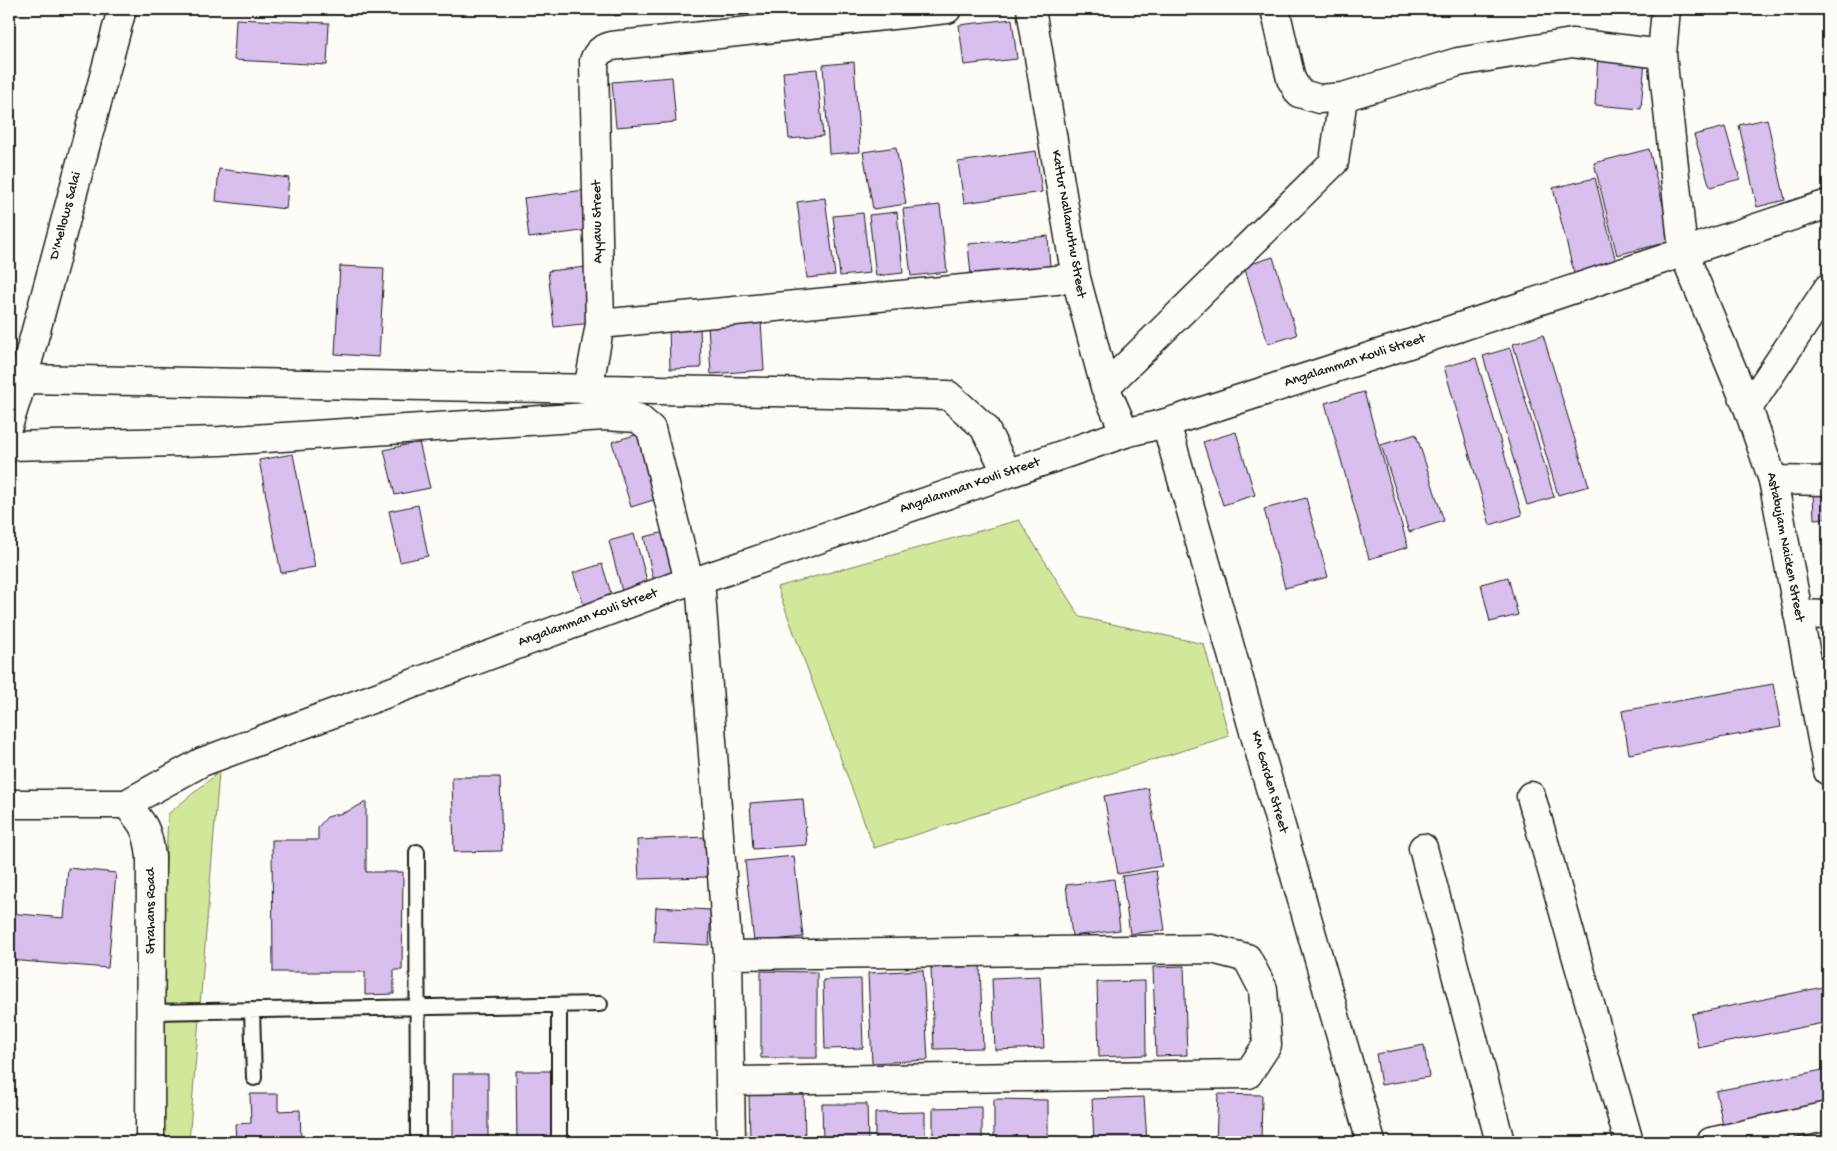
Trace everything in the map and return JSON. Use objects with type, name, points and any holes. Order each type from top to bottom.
[{"type":"street","name":"D'Mellows Salai","points":[[9,423],[23,379],[122,9]]},
{"type":"street","name":"Ayyavu Street","points":[[588,390],[600,324],[594,60],[596,54],[603,48],[611,46],[947,9]]},
{"type":"street","name":"Kattur Nallamuthu Street","points":[[1031,9],[1076,278],[1105,387],[1125,433]]},
{"type":"street","points":[[1276,9],[1291,79],[1299,93],[1318,99],[1343,97],[1458,62],[1572,43],[1662,54]]},
{"type":"street","name":"Astabujam Naicken Street","points":[[1666,9],[1662,54],[1683,251],[1748,408],[1773,480],[1828,771]]},
{"type":"street","points":[[1105,387],[1334,162],[1343,97]]},
{"type":"street","name":"Angalamman Kovli Street","points":[[126,804],[202,762],[695,580],[1125,433],[1166,423],[1404,346],[1828,204]]},
{"type":"street","points":[[600,324],[1076,278]]},
{"type":"street","points":[[1748,408],[1824,300]]},
{"type":"street","points":[[23,379],[948,395],[984,428],[1006,473]]},
{"type":"street","points":[[9,446],[220,441],[604,416],[638,418],[651,429],[695,580],[728,955],[732,1142]]},
{"type":"street","name":"KM Garden Street","points":[[1166,423],[1371,1142]]},
{"type":"street","points":[[1773,480],[1828,481]]},
{"type":"street","points":[[1798,614],[1828,614]]},
{"type":"street","points":[[1531,796],[1629,1142]]},
{"type":"street","points":[[9,804],[126,804]]},
{"type":"street","name":"Strahans Road","points":[[126,804],[138,816],[148,834],[151,857],[150,1142]]},
{"type":"street","points":[[1424,848],[1500,1142]]},
{"type":"street","points":[[728,955],[1212,949],[1247,958],[1263,989],[1267,1045],[1248,1074],[732,1081]]},
{"type":"street","points":[[1711,1142],[1828,1116]]},
{"type":"lane","points":[[417,852],[418,1142]]},
{"type":"lane","points":[[151,1012],[600,1004]]},
{"type":"lane","points":[[558,1137],[559,1006]]},
{"type":"lane","points":[[252,1010],[254,1078]]},
{"type":"green space","points":[[1019,520],[1080,617],[1204,644],[1229,736],[874,848],[777,587]]},
{"type":"green space","points":[[219,772],[189,1142],[154,1142],[168,814]]},
{"type":"building","points":[[614,9],[655,9],[655,10],[615,16]]},
{"type":"building","points":[[236,19],[329,23],[327,65],[234,60]]},
{"type":"building","points":[[1012,19],[1017,59],[964,65],[959,25]]},
{"type":"building","points":[[1598,57],[1645,60],[1641,109],[1595,105]]},
{"type":"building","points":[[854,62],[860,152],[829,154],[823,65]]},
{"type":"building","points":[[817,69],[823,136],[789,139],[783,72]]},
{"type":"building","points":[[672,77],[676,122],[616,127],[612,82]]},
{"type":"building","points":[[1767,119],[1785,200],[1757,207],[1739,125]]},
{"type":"building","points":[[1725,127],[1740,179],[1710,187],[1694,135]]},
{"type":"building","points":[[896,147],[906,204],[873,209],[863,152]]},
{"type":"building","points":[[1649,149],[1672,241],[1617,255],[1594,163]]},
{"type":"building","points":[[1036,151],[1042,192],[964,203],[958,162]]},
{"type":"building","points":[[219,169],[289,178],[286,209],[216,201]]},
{"type":"building","points":[[1595,178],[1616,262],[1574,273],[1553,188]]},
{"type":"building","points":[[585,190],[589,230],[529,238],[524,198]]},
{"type":"building","points":[[825,198],[835,275],[807,278],[797,202]]},
{"type":"building","points":[[940,205],[947,272],[911,276],[903,209]]},
{"type":"building","points":[[897,212],[903,273],[876,276],[869,215]]},
{"type":"building","points":[[863,213],[870,273],[840,276],[833,216]]},
{"type":"building","points":[[1048,236],[1050,268],[971,275],[968,244]]},
{"type":"building","points":[[1273,257],[1297,335],[1268,344],[1244,266]]},
{"type":"building","points":[[340,266],[384,268],[379,357],[335,354]]},
{"type":"building","points":[[586,267],[592,323],[554,327],[548,271]]},
{"type":"building","points":[[761,321],[764,370],[711,374],[708,325]]},
{"type":"building","points":[[669,324],[700,324],[701,368],[670,369]]},
{"type":"building","points":[[1543,335],[1589,486],[1558,495],[1513,344]]},
{"type":"building","points":[[1510,348],[1554,497],[1527,505],[1483,356]]},
{"type":"building","points":[[1476,358],[1522,515],[1490,525],[1444,367]]},
{"type":"building","points":[[1364,392],[1408,547],[1369,559],[1325,403]]},
{"type":"building","points":[[1236,432],[1255,495],[1223,505],[1203,442]]},
{"type":"building","points":[[641,433],[660,498],[631,507],[612,442]]},
{"type":"building","points":[[1416,434],[1444,521],[1409,532],[1381,445]]},
{"type":"building","points":[[419,442],[430,488],[395,495],[384,450]]},
{"type":"building","points":[[293,454],[315,567],[281,573],[259,460]]},
{"type":"building","points":[[1813,491],[1828,491],[1828,518],[1814,519]]},
{"type":"building","points":[[1306,498],[1328,577],[1285,588],[1264,509]]},
{"type":"building","points":[[418,505],[428,556],[400,562],[389,511]]},
{"type":"building","points":[[665,532],[675,577],[654,582],[644,537]]},
{"type":"building","points":[[634,534],[648,584],[622,591],[609,541]]},
{"type":"building","points":[[602,564],[613,600],[585,609],[573,573]]},
{"type":"building","points":[[1508,577],[1518,615],[1490,622],[1481,584]]},
{"type":"building","points":[[1773,684],[1781,727],[1629,754],[1622,711]]},
{"type":"building","points":[[452,777],[500,777],[502,851],[454,852]]},
{"type":"building","points":[[1148,788],[1162,866],[1118,874],[1104,796]]},
{"type":"building","points":[[803,799],[807,845],[753,849],[750,803]]},
{"type":"building","points":[[366,802],[366,872],[403,872],[402,970],[394,970],[394,994],[365,995],[365,972],[273,972],[272,840],[318,840],[318,827],[327,817],[346,812]]},
{"type":"building","points":[[706,837],[707,877],[639,879],[637,840]]},
{"type":"building","points":[[794,856],[803,937],[754,942],[745,861]]},
{"type":"building","points":[[68,868],[116,873],[108,968],[9,960],[9,913],[64,918]]},
{"type":"building","points":[[1156,871],[1165,930],[1130,934],[1122,876]]},
{"type":"building","points":[[1114,879],[1120,930],[1072,936],[1066,885]]},
{"type":"building","points":[[656,907],[711,910],[709,945],[654,942]]},
{"type":"building","points":[[980,966],[983,1048],[934,1049],[931,968]]},
{"type":"building","points":[[1184,966],[1187,1055],[1156,1056],[1153,967]]},
{"type":"building","points":[[923,970],[928,1060],[872,1063],[868,973]]},
{"type":"building","points":[[761,971],[817,972],[817,1058],[761,1058]]},
{"type":"building","points":[[1040,976],[1044,1048],[995,1050],[992,978]]},
{"type":"building","points":[[861,979],[863,1048],[825,1049],[823,980]]},
{"type":"building","points":[[1145,981],[1146,1055],[1099,1057],[1097,982]]},
{"type":"building","points":[[1828,986],[1828,1022],[1698,1048],[1692,1014]]},
{"type":"building","points":[[1424,1045],[1429,1077],[1381,1085],[1376,1054]]},
{"type":"building","points":[[1828,1069],[1828,1106],[1723,1126],[1716,1091]]},
{"type":"building","points":[[516,1071],[551,1071],[552,1142],[517,1142]]},
{"type":"building","points":[[453,1074],[488,1074],[488,1142],[453,1142]]},
{"type":"building","points":[[804,1093],[805,1142],[750,1142],[749,1094]]},
{"type":"building","points":[[250,1094],[278,1094],[278,1111],[300,1110],[301,1142],[236,1142],[235,1124],[251,1123]]},
{"type":"building","points":[[1218,1094],[1262,1095],[1261,1142],[1216,1142]]},
{"type":"building","points":[[1144,1097],[1147,1142],[1094,1142],[1092,1099]]},
{"type":"building","points":[[994,1099],[1048,1100],[1048,1142],[994,1142]]},
{"type":"building","points":[[822,1104],[867,1104],[868,1142],[823,1142]]},
{"type":"building","points":[[982,1107],[982,1142],[933,1142],[933,1108]]},
{"type":"building","points":[[925,1112],[925,1142],[875,1142],[875,1113]]}]
